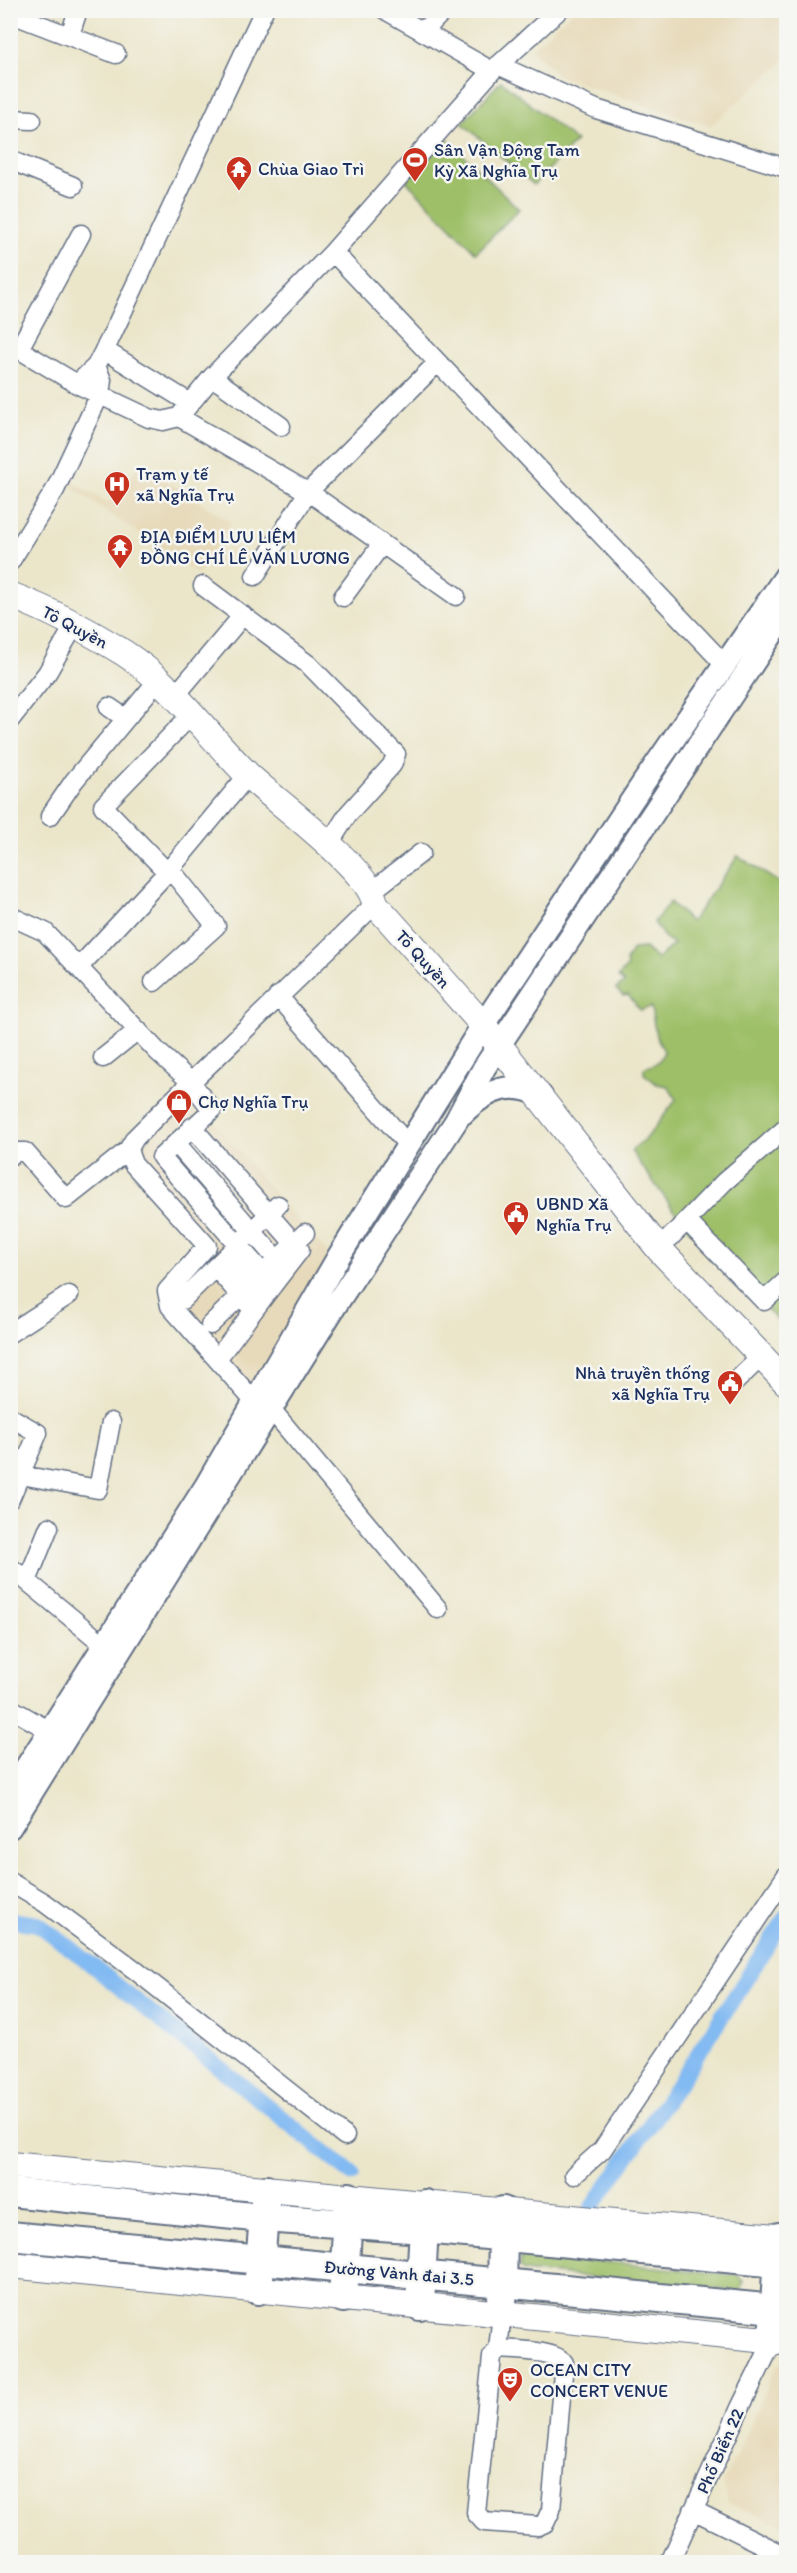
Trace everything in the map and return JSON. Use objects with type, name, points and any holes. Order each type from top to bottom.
[{"type":"main road","name":"Tô Quyền","points":[[10,595],[74,626],[124,654],[175,696],[248,775],[329,844],[541,1096],[659,1249],[786,1382]]},
{"type":"main road","points":[[10,2165],[349,2197],[424,2217],[782,2251],[780,2342],[600,2332],[502,2314],[10,2265]]},
{"type":"main road","points":[[258,2290],[267,2190]]},
{"type":"main road","points":[[10,2192],[346,2225],[424,2217]]},
{"type":"main road","points":[[343,2298],[349,2197]]},
{"type":"main road","points":[[420,2306],[424,2217]]},
{"type":"main road","points":[[502,2224],[504,2283],[502,2314]]},
{"type":"main road","name":"Đường Vành đai 3.5","points":[[10,2236],[780,2310]]},
{"type":"street","points":[[70,35],[78,10]]},
{"type":"street","points":[[77,384],[100,358],[153,252],[264,10]]},
{"type":"street","points":[[385,10],[495,68],[596,109],[786,168]]},
{"type":"street","points":[[423,32],[444,10]]},
{"type":"street","points":[[81,234],[15,346],[77,384],[149,418],[163,421],[184,410],[212,377],[333,252],[495,68],[559,10]]},
{"type":"street","points":[[15,16],[116,54]]},
{"type":"street","points":[[10,119],[32,120]]},
{"type":"street","points":[[10,160],[73,186]]},
{"type":"street","points":[[333,252],[724,665],[742,681]]},
{"type":"street","points":[[10,562],[55,490],[100,394],[102,380],[100,358]]},
{"type":"street","points":[[100,358],[308,492],[456,596]]},
{"type":"street","points":[[255,576],[308,492],[437,363]]},
{"type":"street","points":[[212,377],[281,426]]},
{"type":"street","points":[[343,597],[382,544]]},
{"type":"street","points":[[264,1408],[408,1145],[483,1025],[786,576]]},
{"type":"street","points":[[203,586],[309,665],[396,754],[392,765],[348,814],[329,844]]},
{"type":"street","points":[[10,1827],[112,1648],[264,1408],[432,1159],[456,1121],[484,1068],[500,1049],[786,613]]},
{"type":"street","points":[[154,982],[220,923],[103,806],[175,696],[243,615]]},
{"type":"street","points":[[10,720],[47,673],[74,626]]},
{"type":"street","points":[[50,816],[74,781],[125,718],[175,696]]},
{"type":"street","points":[[109,707],[125,718]]},
{"type":"street","points":[[79,967],[168,870],[248,775]]},
{"type":"street","points":[[10,1156],[16,1152],[25,1152],[66,1199],[128,1150],[135,1137],[278,996],[373,898],[421,854]]},
{"type":"street","points":[[10,916],[45,932],[191,1082],[212,1110],[161,1157],[219,1224],[226,1257],[257,1291]]},
{"type":"street","points":[[278,996],[408,1145],[432,1159]]},
{"type":"street","points":[[103,1058],[138,1030]]},
{"type":"street","points":[[456,1121],[476,1102],[495,1091],[518,1086],[541,1096]]},
{"type":"street","points":[[192,1127],[230,1172],[299,1238],[300,1250],[281,1264],[257,1291],[217,1359]]},
{"type":"street","points":[[659,1249],[724,1182],[786,1128]]},
{"type":"street","points":[[176,1143],[281,1264]]},
{"type":"street","points":[[179,1178],[211,1149]]},
{"type":"street","points":[[128,1150],[133,1164],[207,1245]]},
{"type":"street","points":[[198,1200],[230,1172]]},
{"type":"street","points":[[262,1202],[234,1211],[219,1224],[207,1245],[166,1291],[170,1306],[180,1320],[264,1408],[438,1609]]},
{"type":"street","points":[[182,1300],[252,1231],[262,1202]]},
{"type":"street","points":[[687,1221],[764,1301],[786,1281]]},
{"type":"street","points":[[226,1257],[257,1291]]},
{"type":"street","points":[[210,1325],[257,1291]]},
{"type":"street","points":[[10,1333],[69,1295]]},
{"type":"street","points":[[734,1384],[762,1356]]},
{"type":"street","points":[[10,1417],[38,1433],[10,1499]]},
{"type":"street","points":[[21,1475],[106,1492],[111,1422]]},
{"type":"street","points":[[28,1580],[49,1527]]},
{"type":"street","points":[[10,1567],[112,1648]]},
{"type":"street","points":[[10,1793],[50,1731],[112,1648]]},
{"type":"street","points":[[10,1708],[50,1731]]},
{"type":"street","points":[[574,2175],[602,2150],[786,1876]]},
{"type":"street","points":[[10,1882],[45,1903],[135,1970],[345,2136]]},
{"type":"street","points":[[498,2349],[552,2355],[562,2358],[564,2363],[551,2510],[545,2523],[538,2526],[484,2522],[476,2513],[492,2357],[498,2349],[502,2314]]},
{"type":"street","name":"Phố Biển 22","points":[[670,2562],[693,2510],[780,2342]]},
{"type":"street","points":[[693,2510],[786,2556]]},
{"type":"shaded area","points":[[573,11],[786,11],[786,59],[710,126],[560,77],[531,49]]},
{"type":"shaded area","points":[[139,464],[231,522],[199,575],[65,483],[67,479],[105,501],[116,501]]},
{"type":"shaded area","points":[[186,1088],[275,1195],[343,1269],[270,1403],[170,1306],[206,1245],[128,1148]]},
{"type":"shaded area","points":[[786,2359],[786,2526],[727,2503],[723,2481],[743,2443],[771,2378],[778,2365]]},
{"type":"green space","points":[[501,81],[576,141],[534,185],[462,123]]},
{"type":"green space","points":[[446,138],[519,209],[476,253],[406,181]]},
{"type":"green space","points":[[738,856],[786,887],[786,1329],[684,1224],[631,1151],[649,1135],[676,1100],[668,1086],[657,1084],[644,1074],[644,1068],[657,1062],[664,1051],[656,1036],[651,1007],[640,1010],[628,995],[623,996],[616,989],[624,983],[618,977],[627,967],[626,961],[633,949],[645,948],[657,959],[674,944],[664,937],[654,922],[670,902],[691,922]]},
{"type":"green space","points":[[524,2254],[736,2275],[744,2281],[741,2290],[735,2291],[524,2271],[520,2267]]},
{"type":"waterway","points":[[592,2207],[679,2083],[786,1917]]},
{"type":"waterway","points":[[10,1920],[38,1924],[352,2174]]},
{"type":"place","name":"Sân Vận Động Tam Kỳ Xã Nghĩa Trụ","points":[[415,183]]},
{"type":"place","name":"Chùa Giao Trì","points":[[239,192]]},
{"type":"place","name":"Trạm y tế xã Nghĩa Trụ","points":[[117,507]]},
{"type":"place","name":"ĐỊA ĐIỂM LƯU LIỆM ĐỒNG CHÍ LÊ VĂN LƯƠNG","points":[[120,570]]},
{"type":"place","name":"Chợ Nghĩa Trụ","points":[[179,1125]]},
{"type":"place","name":"UBND Xã Nghĩa Trụ","points":[[516,1237]]},
{"type":"place","name":"Nhà truyền thống xã Nghĩa Trụ","points":[[730,1406]]},
{"type":"place","name":"OCEAN CITY CONCERT VENUE","points":[[510,2403]]}]
